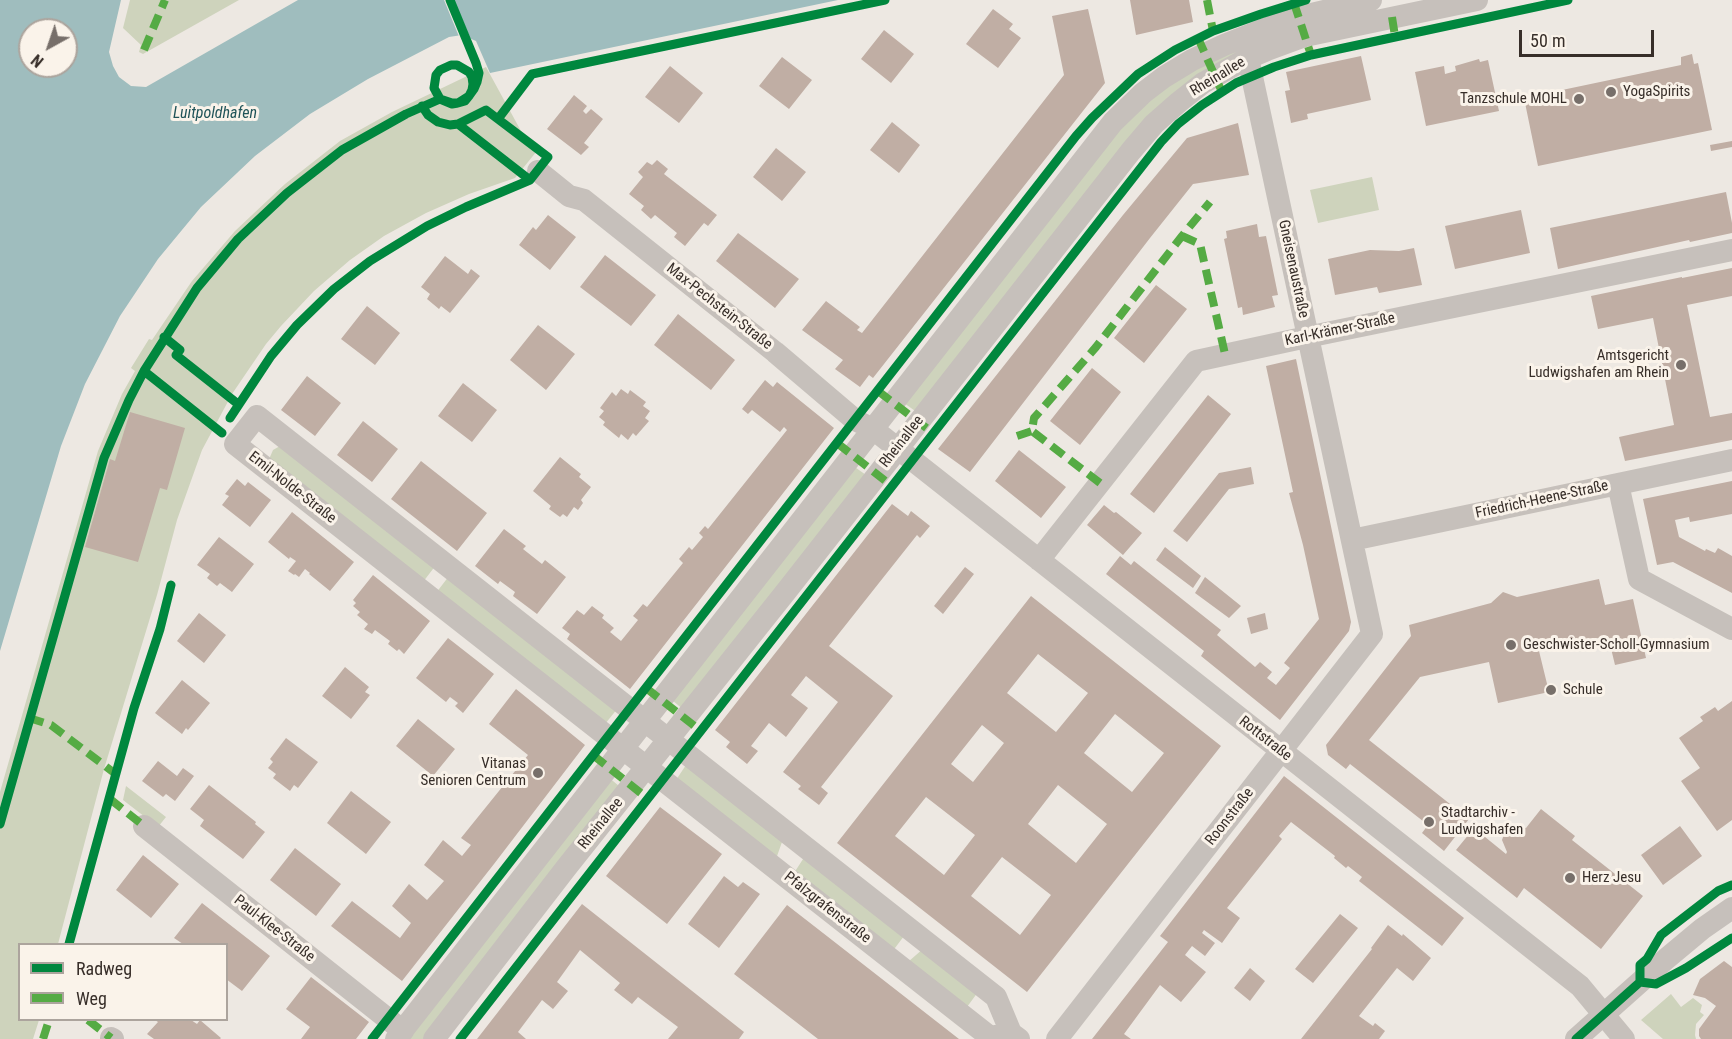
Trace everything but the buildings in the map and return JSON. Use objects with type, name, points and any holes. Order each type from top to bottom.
[{"type":"street","name":"Rheinallee","points":[[400,1035],[1113,122],[1143,93],[1192,60],[1252,33],[1306,15],[1371,0]]},
{"type":"street","name":"Rheinallee","points":[[434,1039],[897,448],[1143,137],[1167,112],[1215,76],[1248,58],[1305,36],[1390,9],[1477,0]]},
{"type":"street","name":"Gneisenaustraße","points":[[1248,58],[1362,585]]},
{"type":"street","name":"Max-Pechstein-Straße","points":[[538,171],[569,196],[584,200],[775,352],[855,420],[873,429],[897,448]]},
{"type":"street","name":"Karl-Krämer-Straße","points":[[1039,560],[1196,361],[1732,250]]},
{"type":"street","name":"Emil-Nolde-Straße","points":[[623,748],[235,444],[257,416],[669,740]]},
{"type":"street","name":"Rottstraße","points":[[897,448],[1580,986],[1624,1039]]},
{"type":"street","name":"Friedrich-Heene-Straße","points":[[1352,540],[1732,460]]},
{"type":"street","points":[[1618,484],[1639,579],[1732,629]]},
{"type":"street","points":[[426,593],[447,565]]},
{"type":"street","name":"Roonstraße","points":[[1057,1039],[1372,634],[1362,585]]},
{"type":"street","name":"Pfalzgrafenstraße","points":[[623,748],[990,1037],[1015,1036],[996,997],[669,740]]},
{"type":"street","name":"Paul-Klee-Straße","points":[[144,826],[400,1035]]},
{"type":"street","points":[[1576,1039],[1666,959],[1732,908]]},
{"type":"green space","points":[[130,0],[239,0],[143,54],[139,52],[141,45],[123,28]]},
{"type":"green space","points":[[1293,25],[1206,72],[918,413],[904,403],[1094,152],[1177,76]]},
{"type":"green space","points":[[486,67],[521,131],[541,146],[515,178],[469,194],[426,213],[384,236],[350,260],[314,291],[281,326],[232,394],[202,450],[177,520],[157,595],[104,769],[58,943],[18,943],[18,1021],[39,1021],[33,1039],[0,1039],[0,792],[98,451],[122,394],[135,371],[131,368],[149,339],[152,340],[192,281],[235,231],[285,184],[340,141],[392,112]]},
{"type":"green space","points":[[1372,177],[1379,210],[1318,223],[1310,190]]},
{"type":"green space","points":[[280,446],[436,565],[423,582],[270,461],[273,450]]},
{"type":"green space","points":[[852,465],[866,475],[685,711],[672,700]]},
{"type":"green space","points":[[449,576],[618,708],[605,724],[436,593]]},
{"type":"green space","points":[[686,765],[782,842],[776,859],[676,780]]},
{"type":"green space","points":[[607,776],[619,786],[423,1039],[404,1039]]},
{"type":"green space","points":[[126,786],[166,817],[158,827],[123,800]]},
{"type":"green space","points":[[805,856],[904,936],[892,952],[794,873]]},
{"type":"green space","points":[[924,948],[978,992],[967,1007],[908,962]]},
{"type":"green space","points":[[1671,994],[1681,1007],[1693,998],[1702,1005],[1700,1012],[1704,1015],[1696,1024],[1696,1039],[1663,1039],[1641,1020]]},
{"type":"water","name":"Luitpoldhafen","points":[[0,0],[121,0],[109,52],[113,66],[119,77],[131,86],[146,87],[298,0],[838,0],[490,73],[476,41],[462,35],[449,37],[368,79],[310,114],[255,156],[201,207],[158,259],[120,316],[85,384],[61,446],[0,651]]},
{"type":"pier","points":[[444,0],[454,0],[472,42],[460,39]]},
{"type":"marked path","points":[[144,50],[165,0]]},
{"type":"marked path","points":[[1207,0],[1213,31]]},
{"type":"marked path","points":[[1294,3],[1311,55]]},
{"type":"marked path","points":[[1392,17],[1395,36]]},
{"type":"marked path","points":[[1198,38],[1222,92]]},
{"type":"marked path","points":[[1100,483],[1032,431],[1034,418],[1096,347],[1210,202]]},
{"type":"marked path","points":[[1182,236],[1200,244],[1225,354]]},
{"type":"marked path","points":[[878,391],[933,433]]},
{"type":"marked path","points":[[1017,436],[1032,431]]},
{"type":"marked path","points":[[837,443],[892,486]]},
{"type":"marked path","points":[[646,688],[701,731]]},
{"type":"marked path","points":[[29,718],[51,725],[117,775]]},
{"type":"marked path","points":[[593,755],[647,798]]},
{"type":"marked path","points":[[110,799],[144,826]]},
{"type":"marked path","points":[[43,1039],[49,1021]]},
{"type":"marked path","points":[[89,1021],[111,1038]]},
{"type":"cycle path","points":[[0,824],[104,458],[144,371],[197,288],[238,239],[287,193],[342,150],[406,114],[440,99],[452,104],[458,103],[465,101],[469,96],[472,90],[472,77],[469,72],[457,65],[440,70],[436,75],[434,88],[440,99],[458,103],[469,96],[474,89],[479,73],[450,0]]},
{"type":"cycle path","points":[[498,119],[532,74],[885,0]]},
{"type":"cycle path","points":[[372,1039],[1092,118],[1138,74],[1175,50],[1213,31],[1306,0]]},
{"type":"cycle path","points":[[460,1039],[1161,142],[1178,124],[1236,83],[1311,55],[1568,0]]},
{"type":"cycle path","points":[[422,106],[428,115],[438,122],[458,124],[530,180]]},
{"type":"cycle path","points":[[230,418],[271,356],[297,325],[334,289],[370,261],[427,226],[530,180],[548,157],[486,110],[458,124]]},
{"type":"cycle path","points":[[164,337],[180,350],[176,355],[238,404]]},
{"type":"cycle path","points":[[144,371],[222,433]]},
{"type":"cycle path","points":[[69,943],[134,708],[160,629],[171,585]]},
{"type":"cycle path","points":[[1640,982],[1640,965],[1647,959],[1661,935],[1718,891],[1732,885]]},
{"type":"cycle path","points":[[1640,982],[1656,984],[1686,968],[1732,938]]},
{"type":"cycle path","points":[[1576,1039],[1640,982]]},
{"type":"place","name":"YogaSpirits","points":[[1611,92]]},
{"type":"place","name":"Tanzschule MOHL","points":[[1579,99]]},
{"type":"place","name":"Amtsgericht Ludwigshafen am Rhein","points":[[1681,365]]},
{"type":"place","name":"Geschwister-Scholl-Gymnasium","points":[[1511,645]]},
{"type":"place","name":"Schule","points":[[1551,690]]},
{"type":"place","name":"Vitanas Senioren Centrum","points":[[538,773]]},
{"type":"place","name":"Stadtarchiv - Ludwigshafen","points":[[1429,822]]},
{"type":"place","name":"Herz Jesu","points":[[1570,878]]}]
